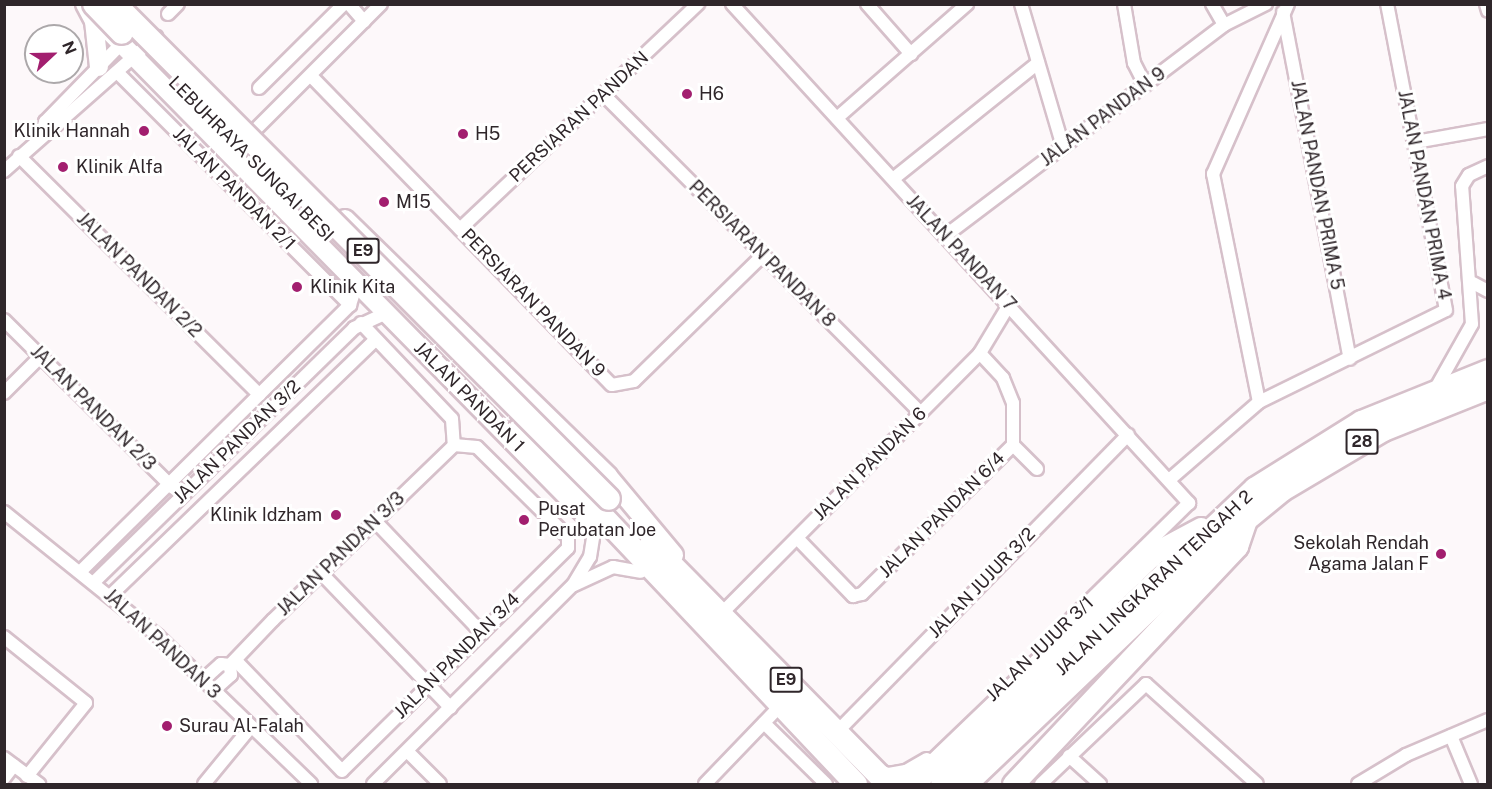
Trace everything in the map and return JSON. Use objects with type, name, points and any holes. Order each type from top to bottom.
[{"type":"highway","name":"LEBUHRAYA SUNGAI BESI","points":[[93,4],[520,429],[654,567],[686,593]]},
{"type":"highway","name":"LEBUHRAYA SUNGAI BESI","points":[[115,4],[686,593]]},
{"type":"highway","name":"JALAN LINGKARAN TENGAH 2","points":[[966,784],[1132,614],[1215,522],[1305,453],[1436,388],[1488,370]]},
{"type":"highway","name":"JALAN LINGKARAN TENGAH 2","points":[[941,784],[1132,614],[1248,517],[1383,430],[1488,388]]},
{"type":"highway","points":[[1013,784],[1238,546],[1248,517]]},
{"type":"highway","points":[[913,784],[923,781],[1154,553],[1215,522]]},
{"type":"highway","name":"JALAN PANDAN 1","points":[[686,593],[721,614],[879,775]]},
{"type":"highway","name":"JALAN PANDAN 1","points":[[686,593],[780,706],[856,784]]},
{"type":"highway","points":[[879,775],[900,784]]},
{"type":"main road","name":"JALAN PANDAN 1","points":[[86,4],[127,51],[229,156],[641,572],[686,593]]},
{"type":"main road","points":[[86,4],[94,21],[99,67]]},
{"type":"main road","name":"JALAN PANDAN 1","points":[[127,4],[254,133],[393,265],[608,476],[686,593]]},
{"type":"main road","points":[[361,288],[374,272],[393,265]]},
{"type":"street","points":[[168,14],[178,4]]},
{"type":"street","points":[[259,88],[344,4]]},
{"type":"street","points":[[349,4],[364,21]]},
{"type":"street","points":[[229,156],[381,4]]},
{"type":"street","name":"PERSIARAN PANDAN","points":[[460,229],[698,4]]},
{"type":"street","name":"JALAN PANDAN 7","points":[[732,4],[1189,502]]},
{"type":"street","points":[[867,4],[911,54]]},
{"type":"street","points":[[837,118],[967,4]]},
{"type":"street","points":[[1021,4],[1062,147]]},
{"type":"street","points":[[1124,4],[1134,63],[1145,85]]},
{"type":"street","points":[[1212,4],[1224,25]]},
{"type":"street","name":"JALAN PANDAN 9","points":[[945,236],[1224,25],[1266,4]]},
{"type":"street","name":"JALAN PANDAN PRIMA 4","points":[[1169,480],[1259,402],[1446,310],[1387,4]]},
{"type":"street","points":[[1486,4],[1488,11]]},
{"type":"street","points":[[1259,402],[1214,174],[1286,8]]},
{"type":"street","name":"JALAN PANDAN PRIMA 5","points":[[1286,8],[1350,359]]},
{"type":"street","points":[[4,171],[41,136],[117,72],[143,22]]},
{"type":"street","points":[[41,136],[45,122],[99,67],[157,36]]},
{"type":"street","points":[[893,179],[1038,63]]},
{"type":"street","name":"JALAN PANDAN 2/1","points":[[117,72],[350,305]]},
{"type":"street","name":"PERSIARAN PANDAN 9","points":[[311,76],[612,385],[624,387],[763,255]]},
{"type":"street","name":"PERSIARAN PANDAN 8","points":[[603,94],[921,413]]},
{"type":"street","points":[[1414,142],[1488,129]]},
{"type":"street","name":"JALAN PANDAN 2/2","points":[[19,156],[260,395]]},
{"type":"street","points":[[1436,388],[1472,324],[1473,283],[1462,186],[1469,175],[1488,166]]},
{"type":"street","points":[[1473,283],[1488,291]]},
{"type":"street","points":[[81,571],[350,305],[361,288]]},
{"type":"street","name":"JALAN PANDAN 6","points":[[721,614],[980,353],[1009,305]]},
{"type":"street","name":"JALAN PANDAN 3/2","points":[[94,582],[360,323],[386,313]]},
{"type":"street","name":"JALAN PANDAN 2/3","points":[[4,320],[181,496]]},
{"type":"street","points":[[360,323],[452,418],[454,445]]},
{"type":"street","name":"JALAN PANDAN 3/2","points":[[111,595],[375,340]]},
{"type":"street","name":"JALAN PANDAN 6/4","points":[[797,538],[854,596],[862,594],[1013,444],[1013,403],[1003,378],[980,353]]},
{"type":"street","points":[[4,393],[41,356]]},
{"type":"street","name":"JALAN JUJUR 3/2","points":[[837,732],[1128,435]]},
{"type":"street","points":[[1013,444],[1037,469]]},
{"type":"street","name":"JALAN PANDAN 3/3","points":[[213,691],[231,675],[232,663],[321,573],[454,445]]},
{"type":"street","name":"JALAN PANDAN 3/4","points":[[232,663],[342,771],[568,548],[569,541],[477,447],[454,445]]},
{"type":"street","name":"JALAN JUJUR 3/1","points":[[879,775],[921,765],[1189,502]]},
{"type":"street","points":[[373,784],[408,752],[573,585],[590,557],[593,537],[581,510]]},
{"type":"street","name":"JALAN PANDAN 3","points":[[4,512],[111,595],[311,784]]},
{"type":"street","points":[[375,521],[482,633]]},
{"type":"street","points":[[573,585],[613,567],[641,572]]},
{"type":"street","points":[[321,573],[451,708]]},
{"type":"street","points":[[4,637],[86,703],[27,776]]},
{"type":"street","name":"JALAN PANDAN 3/3","points":[[203,680],[221,664],[232,663]]},
{"type":"street","points":[[1041,784],[1134,690],[1148,685],[1257,784]]},
{"type":"street","points":[[706,784],[780,706]]},
{"type":"street","points":[[1358,784],[1451,736],[1488,720]]},
{"type":"street","points":[[764,723],[822,781]]},
{"type":"street","points":[[204,784],[250,728]]},
{"type":"street","points":[[1451,736],[1471,784]]},
{"type":"street","points":[[408,752],[440,784]]},
{"type":"street","points":[[1070,756],[1100,784]]},
{"type":"street","points":[[4,778],[9,762],[39,784]]},
{"type":"place","name":"H6","points":[[687,94]]},
{"type":"place","name":"Klinik Hannah","points":[[144,131]]},
{"type":"place","name":"H5","points":[[463,134]]},
{"type":"place","name":"Klinik Alfa","points":[[63,167]]},
{"type":"place","name":"M15","points":[[384,202]]},
{"type":"place","name":"Klinik Kita","points":[[297,287]]},
{"type":"place","name":"Klinik Idzham","points":[[336,515]]},
{"type":"place","name":"Pusat Perubatan Joe","points":[[524,520]]},
{"type":"place","name":"Sekolah Rendah Agama Jalan F","points":[[1441,554]]},
{"type":"place","name":"Surau Al-Falah","points":[[167,726]]}]
